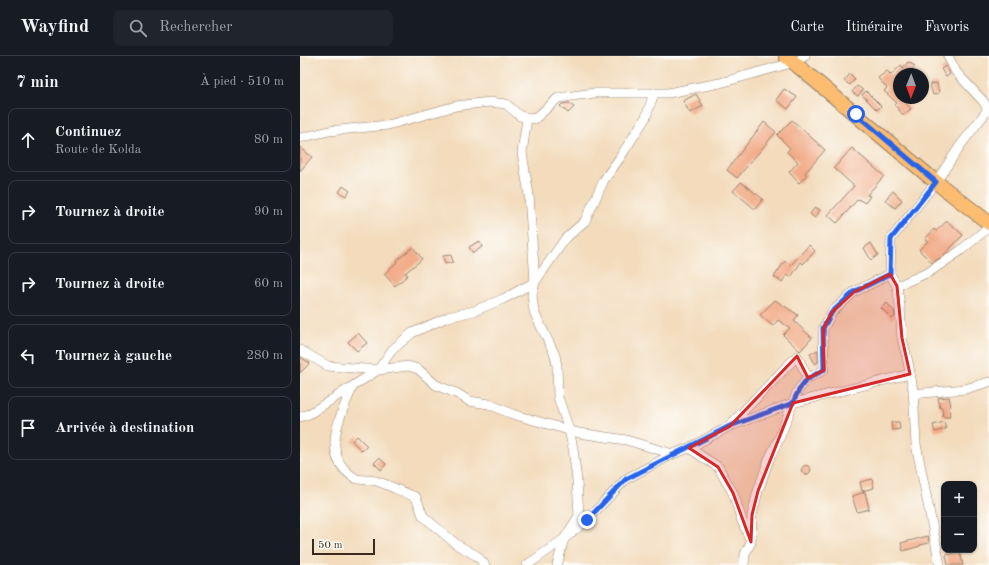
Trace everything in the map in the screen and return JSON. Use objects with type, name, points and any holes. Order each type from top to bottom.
[{"type":"main road","points":[[795,58],[936,182],[989,223]]},
{"type":"street","points":[[940,565],[916,444],[913,394],[902,338],[897,286],[890,274],[891,239],[936,182],[960,146],[988,109],[983,101],[956,72],[948,56]]},
{"type":"street","points":[[300,138],[329,131],[388,125],[456,106],[490,102],[506,104],[520,116],[534,119],[558,98],[594,93],[668,93],[720,83],[795,58]]},
{"type":"street","points":[[300,417],[309,414],[378,370],[392,350],[412,333],[448,317],[474,311],[503,299],[535,282],[565,239],[585,221],[604,180],[619,160],[646,117],[654,92]]},
{"type":"street","points":[[527,118],[522,153],[529,195],[535,282],[532,295],[534,312],[555,355],[557,366],[558,397],[569,430],[577,481],[579,516],[564,539],[557,565]]},
{"type":"street","points":[[897,286],[929,272],[960,251],[989,226]]},
{"type":"street","points":[[744,565],[745,554],[751,542],[752,515],[769,458],[779,439],[798,390],[808,378],[824,370],[823,328],[832,312],[854,292],[890,274]]},
{"type":"street","points":[[300,350],[328,366],[378,370],[408,366],[418,368],[436,385],[458,394],[469,401],[489,404],[512,414],[579,433],[626,440],[673,454]]},
{"type":"street","points":[[730,426],[797,356],[808,378]]},
{"type":"street","points":[[527,565],[564,539],[587,520],[626,479],[673,454],[688,448],[730,426],[793,403],[910,374]]},
{"type":"street","points":[[913,394],[965,389],[989,382]]},
{"type":"street","points":[[352,388],[337,425],[335,452],[341,466],[356,479],[374,480],[416,497],[423,516],[456,544],[477,556],[486,565]]},
{"type":"street","points":[[688,448],[718,467],[733,493],[742,521],[751,542]]},
{"type":"highlighted area","points":[[890,274],[897,286],[902,338],[910,374],[793,403],[758,491],[752,515],[751,542],[733,493],[718,467],[689,448],[730,426],[797,356],[808,378],[824,370],[823,329],[832,312],[854,292]]},
{"type":"building","points":[[908,62],[915,66],[914,68],[903,68]]},
{"type":"building","points":[[946,66],[950,74],[946,77],[941,69]]},
{"type":"building","points":[[887,71],[891,75],[893,73],[893,99],[884,91],[887,88],[878,78]]},
{"type":"building","points":[[850,74],[855,79],[850,85],[844,81]]},
{"type":"building","points":[[937,83],[939,93],[933,95],[930,84]]},
{"type":"building","points":[[857,86],[863,90],[858,96],[852,92]]},
{"type":"building","points":[[784,89],[797,97],[788,109],[776,100]]},
{"type":"building","points":[[866,91],[881,106],[877,110],[862,95]]},
{"type":"building","points":[[696,94],[703,106],[690,113],[683,101]]},
{"type":"building","points":[[569,103],[574,107],[568,113],[560,106],[562,104]]},
{"type":"building","points":[[906,104],[911,109],[903,115],[895,105]]},
{"type":"building","points":[[792,120],[825,150],[805,173],[807,175],[799,183],[789,172],[798,162],[787,152],[790,148],[777,135]]},
{"type":"building","points":[[764,122],[776,132],[737,178],[727,170]]},
{"type":"building","points":[[300,147],[312,157],[300,171]]},
{"type":"building","points":[[852,148],[884,176],[867,195],[870,196],[865,203],[858,199],[837,223],[828,215],[854,186],[834,168]]},
{"type":"building","points":[[741,182],[763,199],[755,209],[733,191]]},
{"type":"building","points":[[343,186],[350,191],[346,196],[339,192]]},
{"type":"building","points":[[893,191],[902,200],[895,208],[885,200]]},
{"type":"building","points":[[815,207],[820,210],[815,218],[810,214]]},
{"type":"building","points":[[947,221],[963,235],[943,256],[932,263],[919,250],[928,241],[925,239],[934,229],[936,231]]},
{"type":"building","points":[[479,241],[482,247],[473,253],[469,247]]},
{"type":"building","points":[[871,243],[878,255],[871,260],[864,248]]},
{"type":"building","points":[[809,245],[815,251],[803,264],[801,262],[791,277],[787,275],[782,282],[774,277],[785,261],[791,265]]},
{"type":"building","points":[[413,247],[422,259],[405,273],[408,275],[395,286],[384,274],[397,262],[396,261]]},
{"type":"building","points":[[451,255],[453,262],[445,264],[443,256]]},
{"type":"building","points":[[775,300],[798,315],[794,321],[812,338],[800,351],[783,335],[790,328],[778,320],[773,326],[760,315]]},
{"type":"building","points":[[887,303],[894,311],[895,316],[892,319],[881,308]]},
{"type":"building","points":[[358,333],[367,343],[357,351],[348,342]]},
{"type":"building","points":[[818,350],[818,362],[815,364],[810,354]]},
{"type":"building","points":[[300,357],[310,363],[300,373]]},
{"type":"building","points":[[949,397],[951,406],[949,407],[950,417],[943,417],[942,408],[940,408],[938,398]]},
{"type":"building","points":[[891,422],[899,422],[900,429],[892,430]]},
{"type":"building","points":[[944,422],[946,429],[935,432],[933,425]]},
{"type":"building","points":[[357,436],[367,446],[362,451],[352,441]]},
{"type":"building","points":[[379,458],[386,464],[381,470],[374,463]]},
{"type":"building","points":[[804,466],[808,466],[810,470],[808,474],[804,474],[802,472],[802,468]]},
{"type":"building","points":[[872,479],[874,488],[862,491],[860,482]]},
{"type":"building","points":[[865,492],[869,509],[857,512],[852,496]]},
{"type":"building","points":[[928,536],[929,543],[903,551],[901,543]]},
{"type":"building","points":[[960,553],[963,565],[948,565],[946,555]]},
{"type":"route","points":[[587,520],[626,479],[730,426],[793,403],[798,390],[808,378],[824,370],[823,328],[832,312],[854,292],[890,274],[891,239],[936,182],[856,114]]}]
